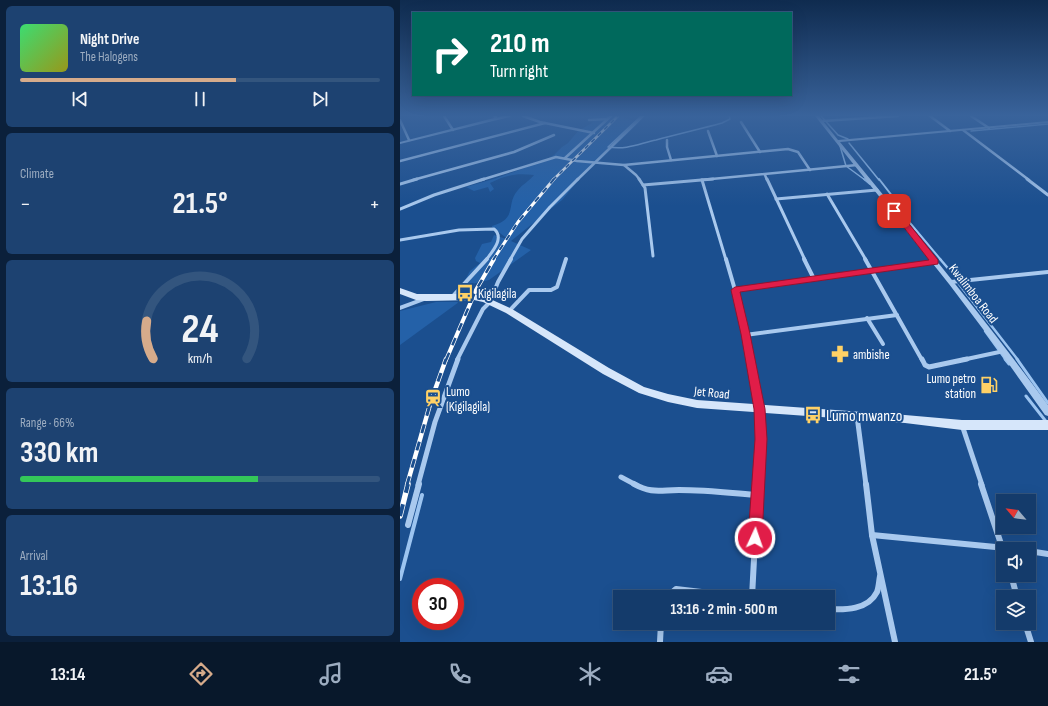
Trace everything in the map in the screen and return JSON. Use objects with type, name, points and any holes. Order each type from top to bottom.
[{"type":"main road","name":"Jet Road","points":[[400,291],[416,297],[474,297],[490,302],[510,311],[606,371],[642,390],[668,398],[697,404],[905,419],[962,425],[1048,425]]},
{"type":"street","points":[[400,161],[457,146]]},
{"type":"street","points":[[400,184],[514,152],[527,146]]},
{"type":"street","points":[[565,158],[579,146]]},
{"type":"street","points":[[408,526],[435,422],[463,346],[483,309],[490,302],[498,282],[522,239],[550,207],[612,146]]},
{"type":"street","points":[[667,146],[671,160]]},
{"type":"street","points":[[713,146],[717,156]]},
{"type":"street","points":[[756,146],[760,152]]},
{"type":"street","name":"Kwalimboa Road","points":[[842,146],[951,282],[1004,351],[1048,412]]},
{"type":"street","points":[[983,146],[1048,195]]},
{"type":"street","points":[[400,209],[434,195],[556,157],[595,163],[624,164],[788,149],[797,151],[810,170]]},
{"type":"street","points":[[624,164],[636,175],[645,188],[653,256]]},
{"type":"street","points":[[643,185],[765,175],[857,165]]},
{"type":"street","points":[[765,175],[814,279]]},
{"type":"street","points":[[702,180],[735,290],[760,409],[761,439],[752,590]]},
{"type":"street","points":[[776,199],[877,190]]},
{"type":"street","points":[[827,194],[872,270],[925,365],[928,367],[1004,351]]},
{"type":"street","points":[[400,240],[457,230],[484,228],[494,229],[498,233],[496,243],[484,262],[452,297]]},
{"type":"street","points":[[510,311],[529,290],[551,290],[557,287],[566,259]]},
{"type":"street","points":[[735,290],[935,262]]},
{"type":"street","points":[[951,282],[1048,272]]},
{"type":"street","points":[[400,308],[426,298]]},
{"type":"street","points":[[745,334],[897,315]]},
{"type":"street","points":[[867,318],[883,344]]},
{"type":"street","points":[[857,416],[872,535],[895,642]]},
{"type":"street","points":[[962,425],[1000,542]]},
{"type":"street","points":[[621,477],[644,490],[655,492],[679,490],[758,495]]},
{"type":"street","points":[[872,535],[996,547]]},
{"type":"street","points":[[1036,552],[1048,554]]},
{"type":"street","points":[[835,610],[841,611],[852,609],[866,604],[877,591],[881,574]]},
{"type":"street","points":[[675,590],[684,590]]},
{"type":"street","points":[[660,642],[661,630]]},
{"type":"street","points":[[1027,630],[1031,642]]},
{"type":"shaded area","points":[[615,146],[578,181],[562,200],[511,241],[531,250],[489,280],[468,285],[464,282],[470,271],[480,263],[476,261],[475,258],[482,244],[491,242],[494,235],[509,240],[492,226],[506,219],[509,215],[514,195],[534,175],[511,175],[501,178],[490,183],[494,189],[490,192],[488,187],[474,191],[466,187],[497,178],[543,161],[554,155],[562,147]]},
{"type":"shaded area","points":[[436,302],[459,302],[400,345],[400,311]]},
{"type":"waterway","points":[[609,146],[608,147],[615,148],[633,146]]},
{"type":"waterway","points":[[840,146],[846,166],[865,180]]},
{"type":"waterway","points":[[851,146],[879,180]]},
{"type":"waterway","points":[[864,179],[870,184]]},
{"type":"waterway","points":[[879,179],[910,223],[941,260]]},
{"type":"waterway","points":[[940,259],[952,273]]},
{"type":"waterway","points":[[959,284],[1018,360]]},
{"type":"waterway","points":[[985,331],[1006,360]]},
{"type":"waterway","points":[[1005,359],[1009,364]]},
{"type":"waterway","points":[[1017,359],[1048,403]]},
{"type":"waterway","points":[[1026,396],[1048,424]]},
{"type":"waterway","points":[[400,579],[422,495]]},
{"type":"railway","points":[[554,179],[588,146]]},
{"type":"railway","points":[[493,260],[518,222],[554,179]]},
{"type":"railway","points":[[446,360],[476,290],[494,259]]},
{"type":"railway","points":[[407,485],[431,401],[446,359]]},
{"type":"railway","points":[[400,516],[408,484]]},
{"type":"place","name":"Kigilagila","points":[[465,293]]},
{"type":"place","name":"ambishe","points":[[840,354]]},
{"type":"place","name":"Lumo petro station","points":[[989,385]]},
{"type":"place","name":"Lumo (Kigilagila)","points":[[433,398]]},
{"type":"place","name":"Lumo mwanzo","points":[[813,415]]},
{"type":"route","points":[[755,538],[761,439],[760,409],[735,290],[935,262],[894,211]]}]
